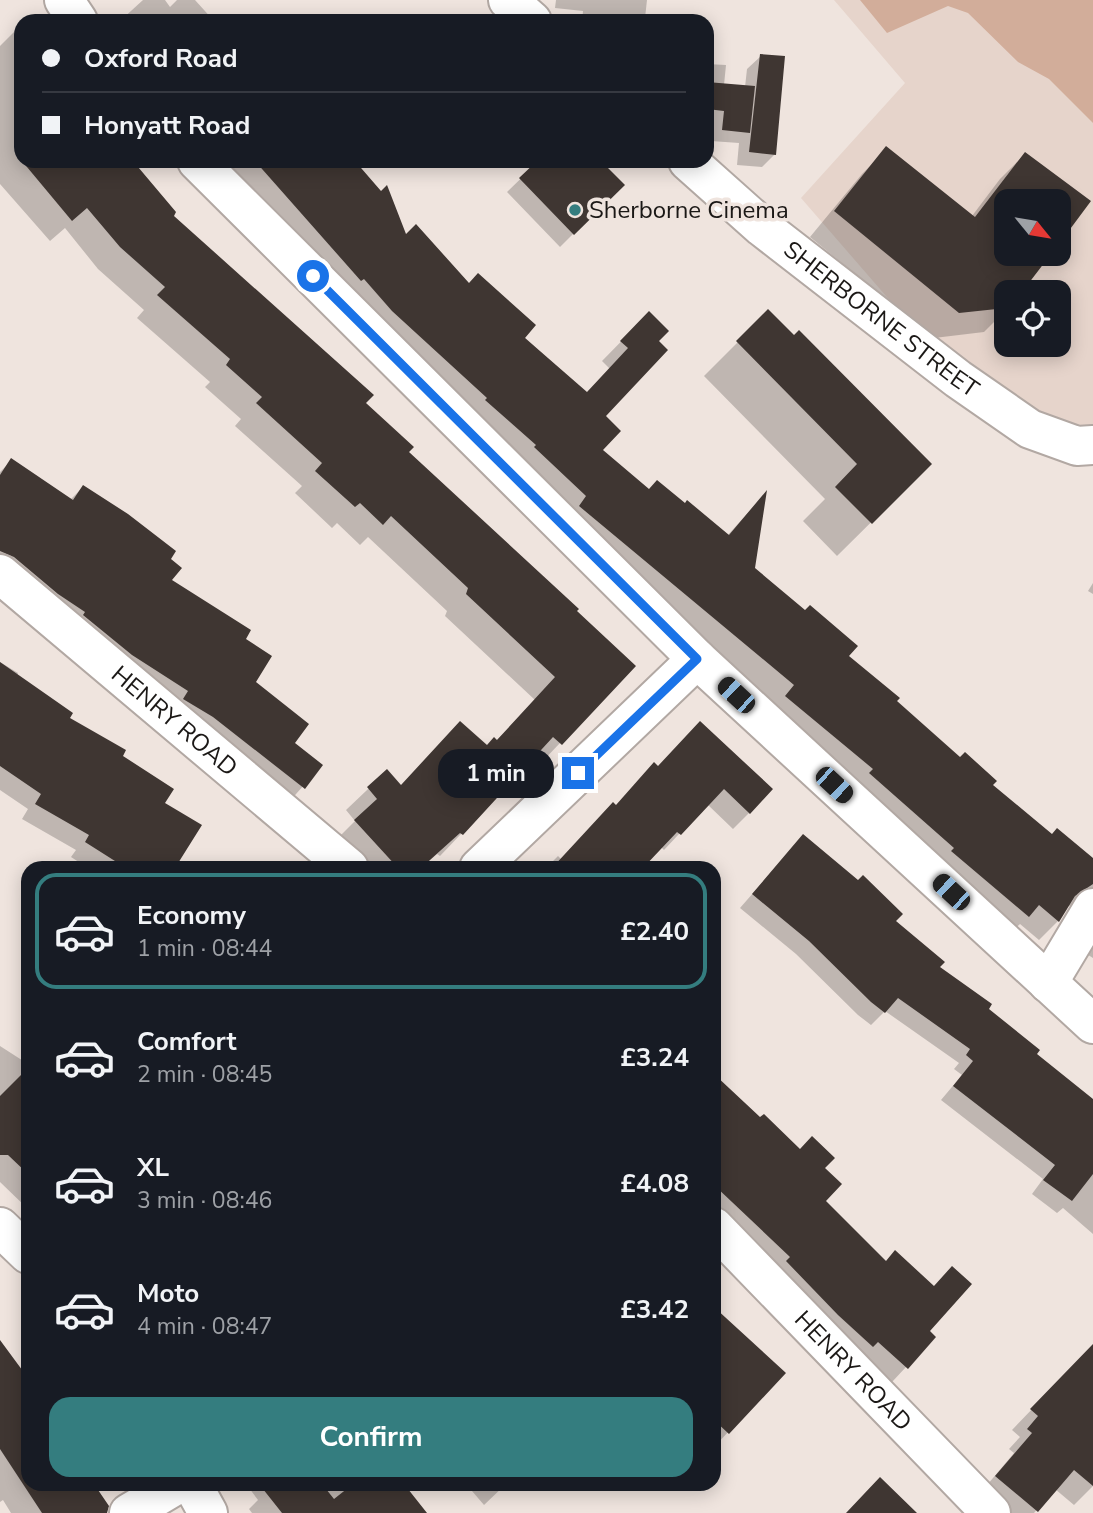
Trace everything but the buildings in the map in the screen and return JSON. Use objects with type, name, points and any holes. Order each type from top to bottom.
[{"type":"street","points":[[508,0],[524,14]]},
{"type":"street","points":[[204,168],[697,659],[1093,1024]]},
{"type":"street","name":"SHERBORNE STREET","points":[[696,168],[762,227],[958,379],[1030,429],[1077,446],[1093,445]]},
{"type":"street","name":"HENRY ROAD","points":[[0,573],[341,861]]},
{"type":"street","points":[[486,861],[697,659]]},
{"type":"street","points":[[1048,982],[1093,908]]},
{"type":"street","points":[[0,1227],[21,1247]]},
{"type":"street","name":"HENRY ROAD","points":[[721,1234],[990,1513]]},
{"type":"street","points":[[129,1513],[166,1491]]},
{"type":"street","points":[[196,1491],[208,1513]]},
{"type":"shaded area","points":[[834,0],[1093,0],[1093,445],[958,379],[801,198],[905,83]]},
{"type":"shaded area","points":[[860,0],[1093,0],[1093,123],[1049,79],[1018,62],[968,13],[948,6],[887,33]]},
{"type":"place","name":"Sherborne Cinema","points":[[575,210]]},
{"type":"route","points":[[313,276],[697,659],[578,773]]}]
